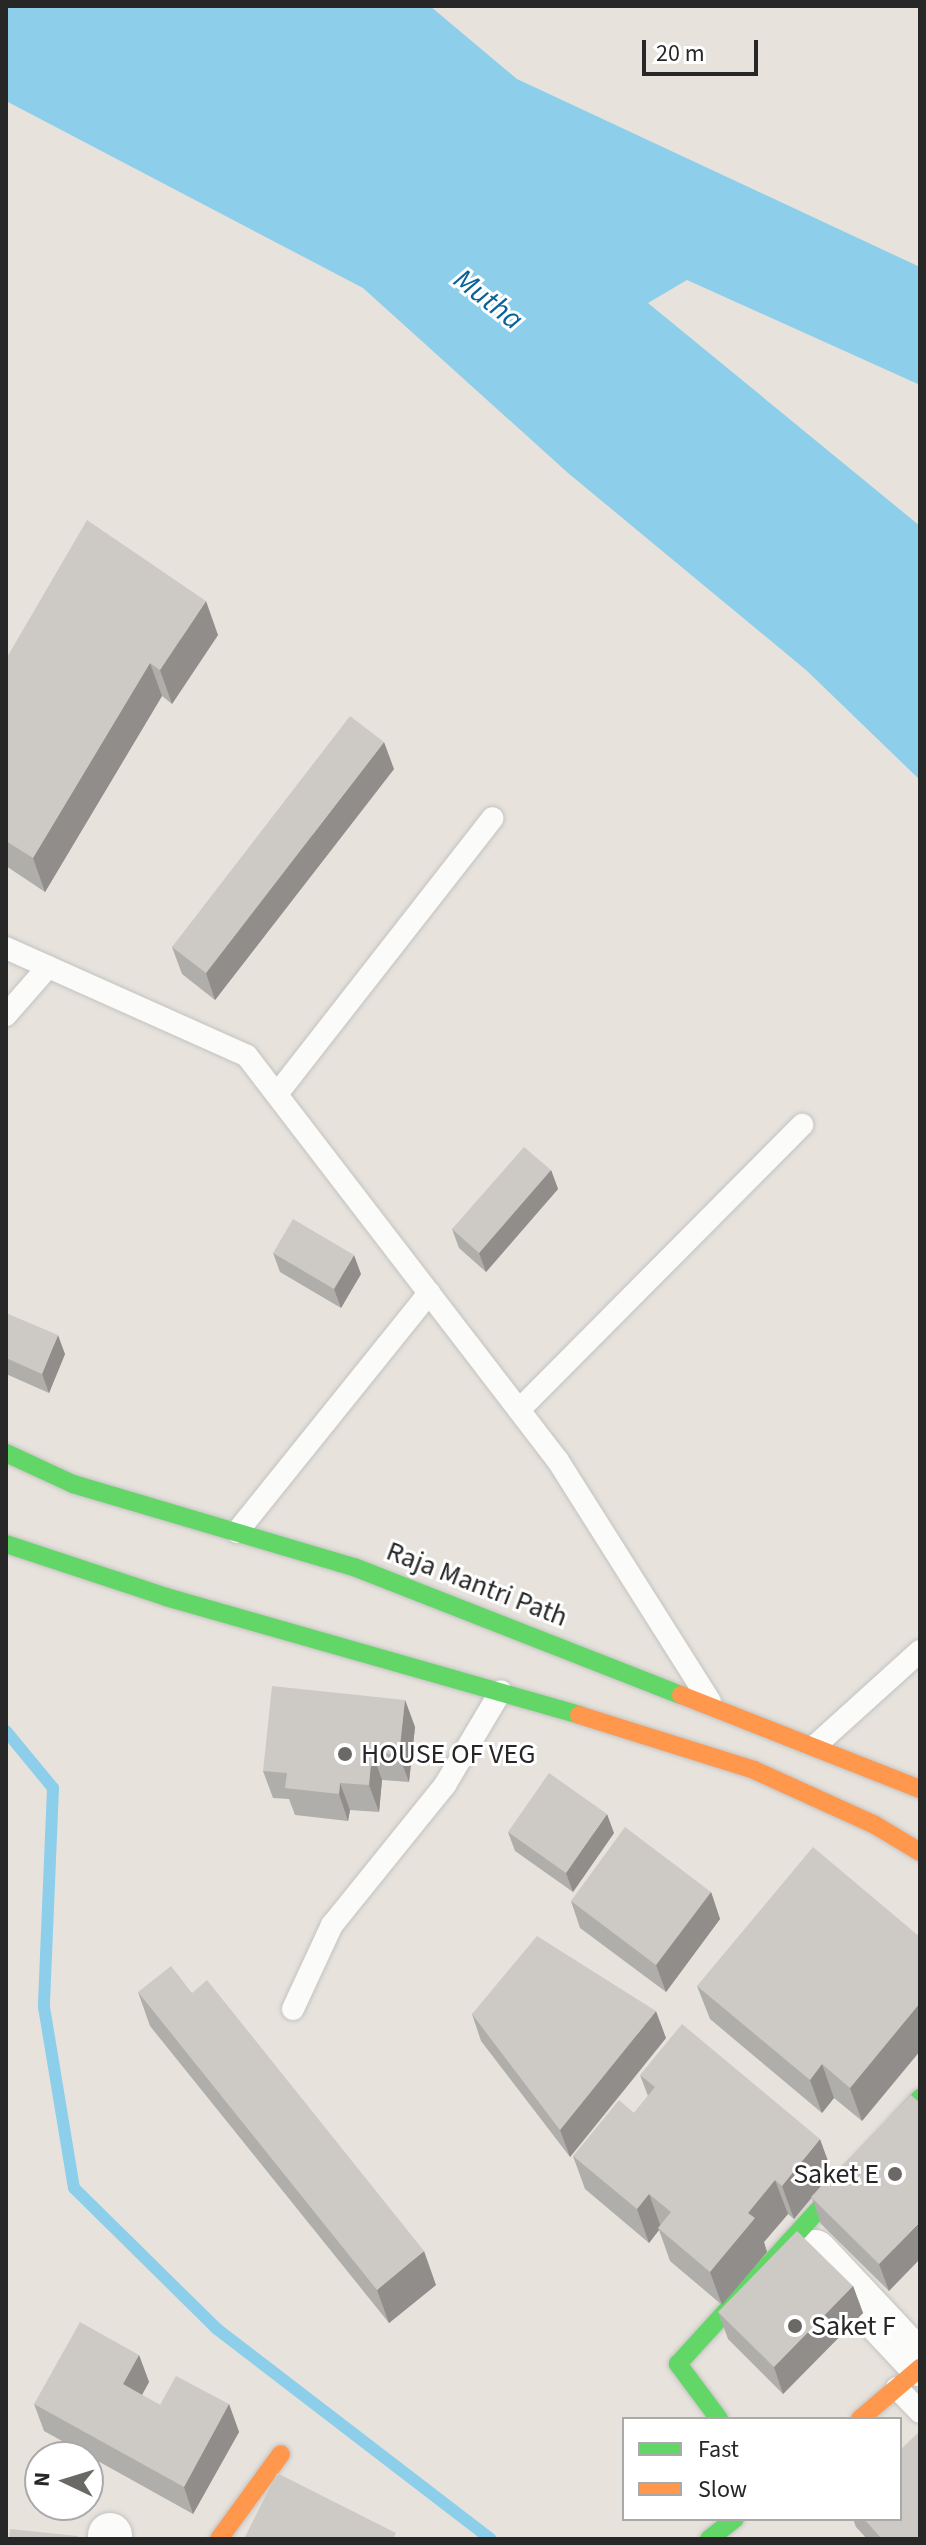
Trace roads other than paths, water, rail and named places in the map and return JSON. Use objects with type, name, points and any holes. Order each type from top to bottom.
[{"type":"main road","name":"Raja Mantri Path","points":[[6,1453],[73,1484],[354,1567],[816,1745],[920,1789]]},
{"type":"main road","points":[[6,1544],[166,1597],[501,1691],[754,1770],[875,1825],[920,1852]]},
{"type":"main road","points":[[875,1825],[902,1781]]},
{"type":"main road","points":[[718,2417],[678,2364],[919,2101]]},
{"type":"main road","points":[[862,2417],[912,2374]]},
{"type":"main road","points":[[219,2539],[281,2454]]},
{"type":"main road","points":[[709,2539],[730,2523]]},
{"type":"street","points":[[797,2233],[912,2374]]},
{"type":"lane","points":[[277,1094],[493,818]]},
{"type":"lane","points":[[6,948],[247,1056],[558,1461],[713,1705]]},
{"type":"lane","points":[[6,1015],[48,967]]},
{"type":"lane","points":[[519,1410],[802,1125]]},
{"type":"lane","points":[[237,1532],[429,1293]]},
{"type":"lane","points":[[816,1745],[920,1651]]},
{"type":"lane","points":[[293,2009],[332,1925],[445,1785],[501,1691]]},
{"type":"lane","points":[[912,2374],[920,2412]]},
{"type":"water","name":"Mutha","points":[[6,6],[430,6],[517,79],[920,267],[920,385],[687,280],[648,303],[920,526],[920,780],[806,670],[568,473],[363,288],[6,101]]},
{"type":"waterway","points":[[6,1731],[53,1788],[44,2007],[74,2188],[217,2329],[491,2539]]},
{"type":"place","name":"HOUSE OF VEG","points":[[345,1754]]},
{"type":"place","name":"Saket E","points":[[895,2174]]},
{"type":"place","name":"Saket F","points":[[795,2326]]}]
